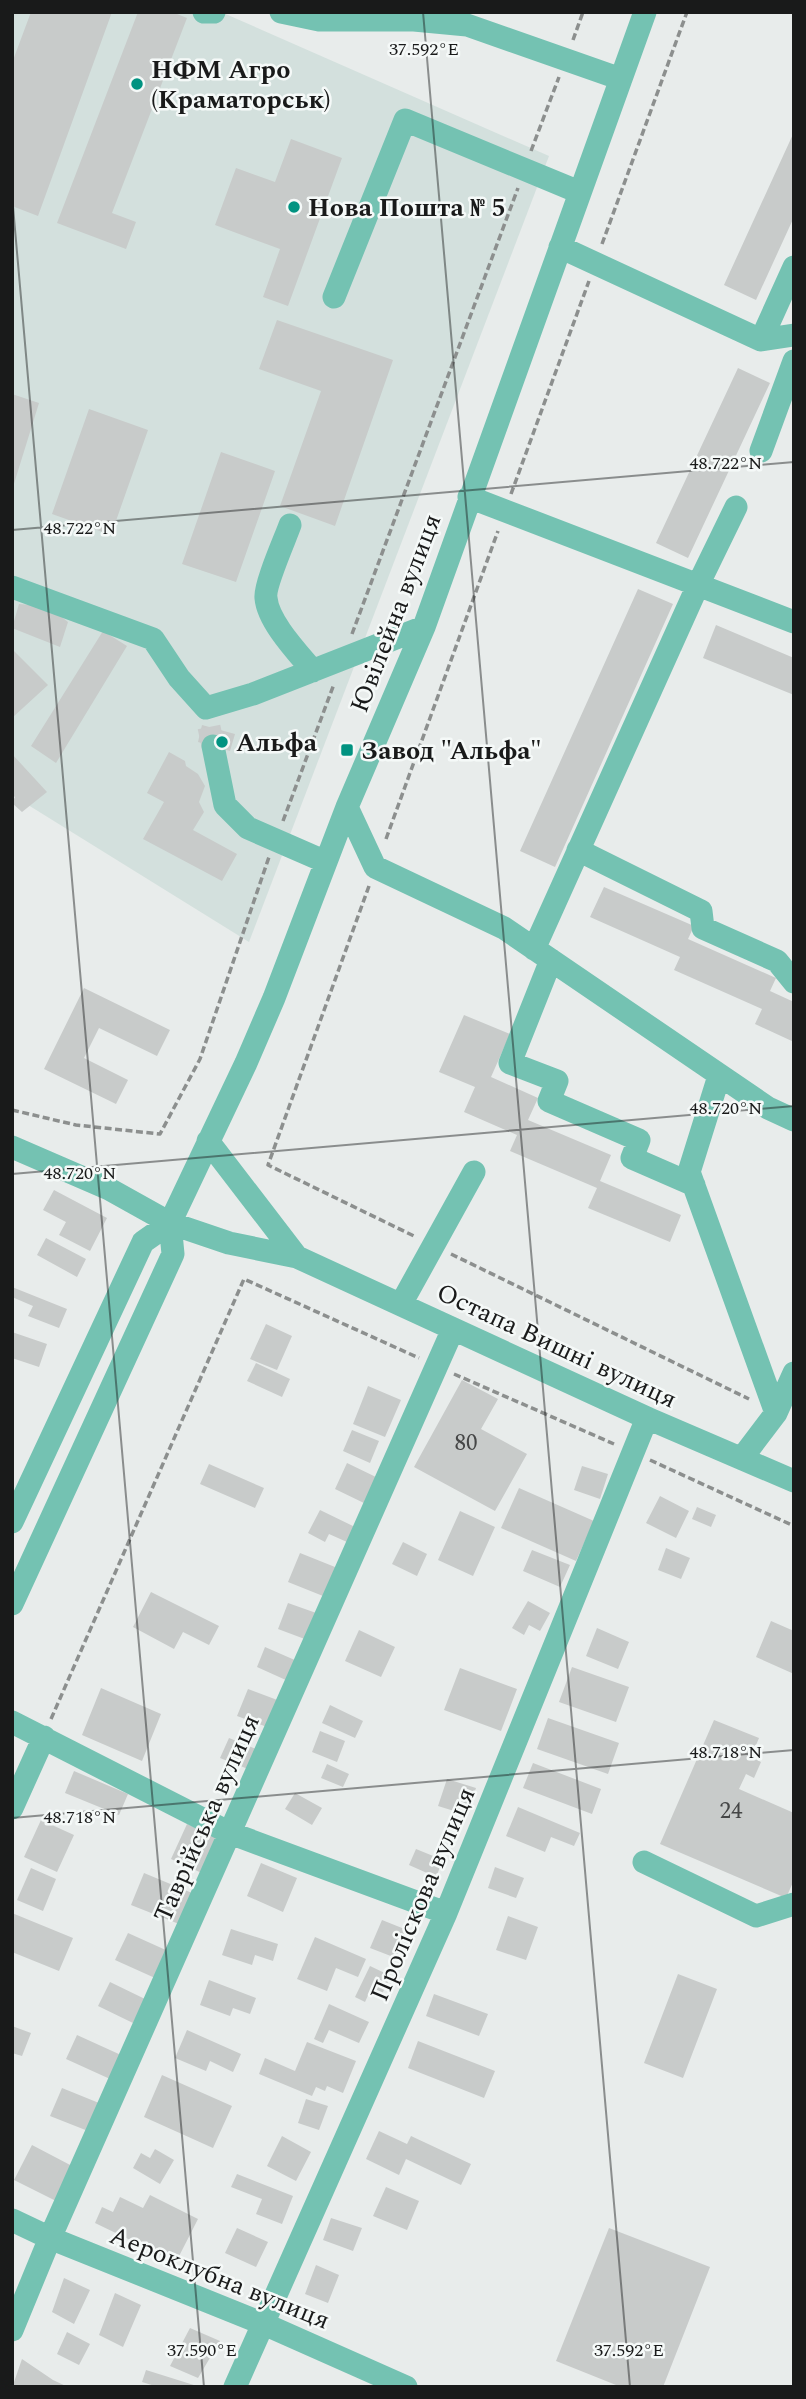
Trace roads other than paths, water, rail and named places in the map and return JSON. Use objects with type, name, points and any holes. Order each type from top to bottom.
[{"type":"street","points":[[204,12],[214,12]]},
{"type":"street","points":[[281,12],[467,25],[621,79]]},
{"type":"street","name":"Ювілейна вулиця","points":[[170,1223],[246,1063],[347,807],[424,627],[645,12]]},
{"type":"street","points":[[334,297],[405,120],[579,192]]},
{"type":"street","points":[[560,247],[761,340],[794,335]]},
{"type":"street","points":[[761,340],[794,267]]},
{"type":"street","points":[[761,451],[794,361]]},
{"type":"street","points":[[469,497],[794,622]]},
{"type":"street","points":[[694,1185],[632,1158],[639,1140],[549,1101],[557,1081],[510,1063],[542,954],[578,850],[736,507]]},
{"type":"street","points":[[290,525],[265,596],[270,611],[290,644],[313,671]]},
{"type":"street","points":[[12,587],[153,639],[209,727],[225,805],[248,828],[326,862]]},
{"type":"street","points":[[209,727],[253,694],[424,627]]},
{"type":"street","points":[[347,807],[375,867],[504,928],[719,1076],[768,1108],[794,1120]]},
{"type":"street","points":[[578,850],[701,911],[703,928],[777,961],[794,982]]},
{"type":"street","points":[[719,1076],[689,1172],[776,1413]]},
{"type":"street","points":[[208,1142],[297,1257]]},
{"type":"street","points":[[12,1147],[108,1189],[170,1223]]},
{"type":"street","points":[[401,1304],[474,1172]]},
{"type":"street","points":[[12,1522],[143,1242],[170,1223]]},
{"type":"street","points":[[12,1604],[173,1254],[170,1223]]},
{"type":"street","name":"Остапа Вишні вулиця","points":[[170,1223],[229,1243],[297,1257],[647,1418],[794,1481]]},
{"type":"street","name":"Таврійська вулиця","points":[[12,2330],[50,2238],[453,1329]]},
{"type":"street","points":[[742,1458],[776,1413],[794,1373]]},
{"type":"street","name":"Проліскова вулиця","points":[[235,2387],[446,1913],[647,1418]]},
{"type":"street","points":[[12,1722],[230,1833],[446,1913]]},
{"type":"street","points":[[12,1808],[44,1737]]},
{"type":"street","points":[[644,1862],[756,1916],[794,1904]]},
{"type":"street","name":"Аероклубна вулиця","points":[[12,2220],[50,2238],[264,2324],[406,2387]]},
{"type":"tunnel","points":[[209,727],[213,746]]},
{"type":"place","name":"НФМ Агро (Краматорськ)","points":[[137,84]]},
{"type":"place","name":"Нова Пошта № 5","points":[[294,207]]},
{"type":"place","name":"Альфа","points":[[222,742]]},
{"type":"place","name":"Завод \"Альфа\"","points":[[347,750]]}]
